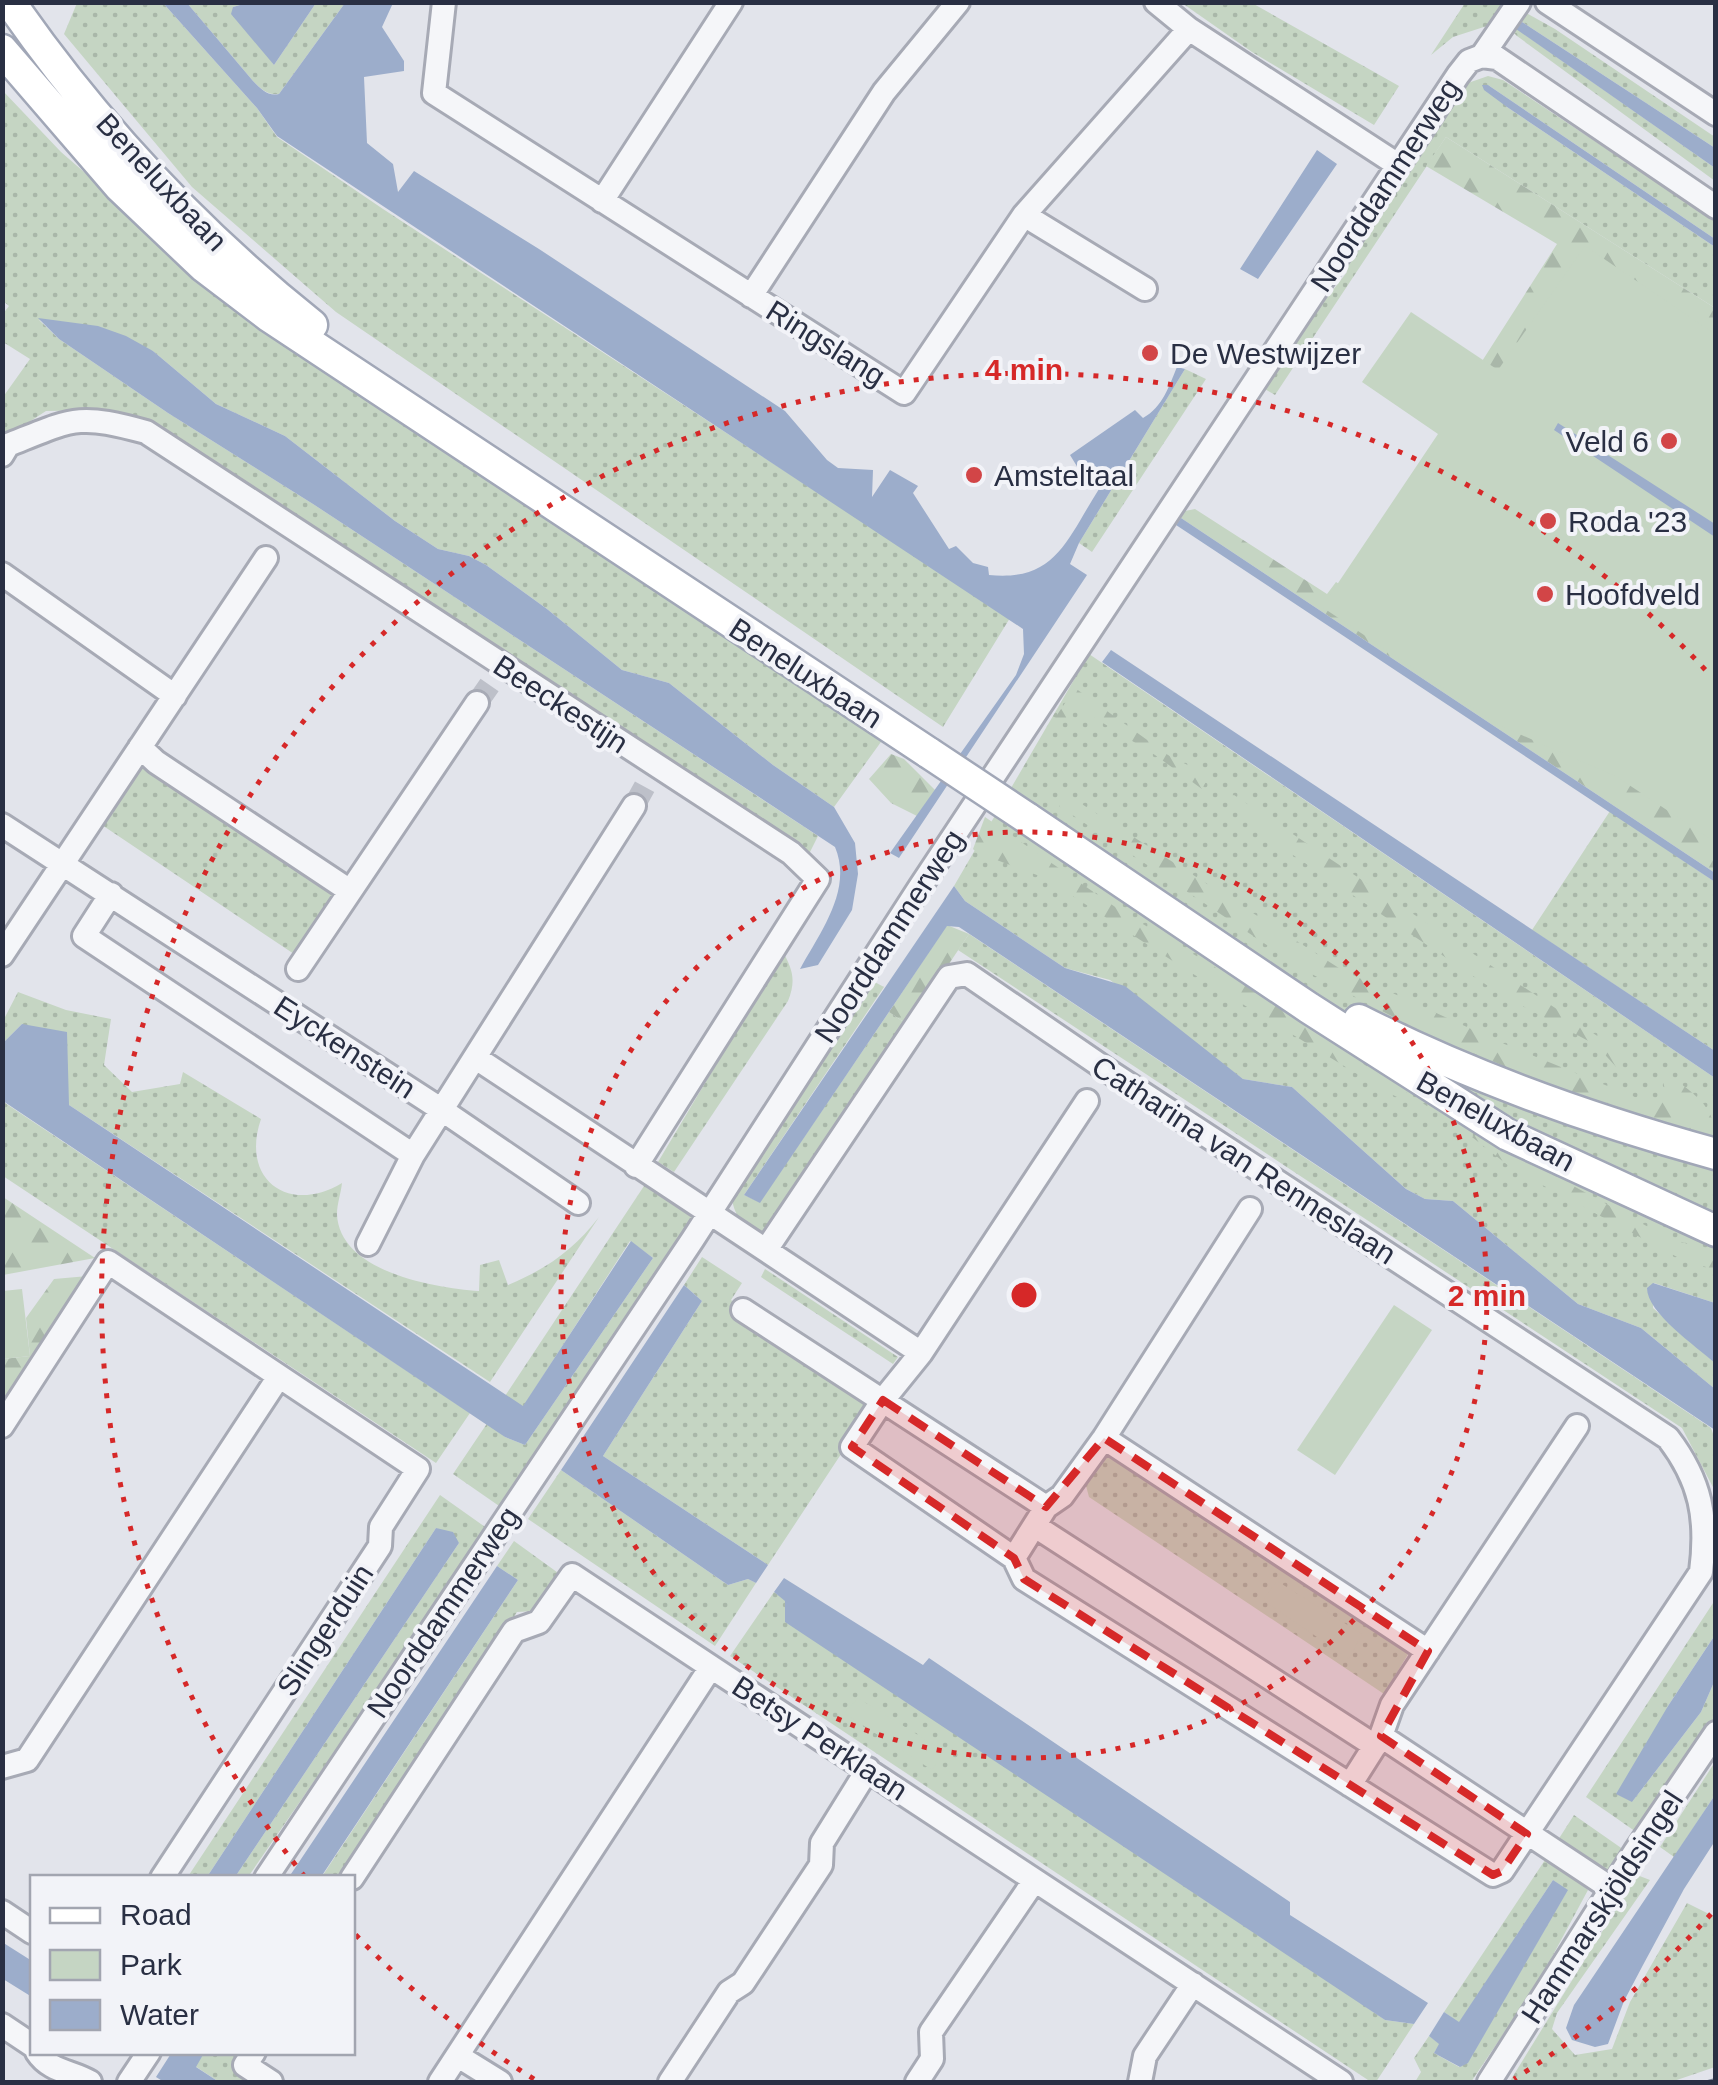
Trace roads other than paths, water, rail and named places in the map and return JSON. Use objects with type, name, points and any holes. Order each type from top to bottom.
[{"type":"main road","name":"Beneluxbaan","points":[[10,2],[125,149],[241,264],[353,358],[374,386]]},
{"type":"main road","name":"Beneluxbaan","points":[[2,50],[120,187],[191,254],[270,317],[1309,1008],[1508,1135],[1716,1230]]},
{"type":"main road","name":"Beneluxbaan","points":[[1238,958],[1434,1058],[1544,1101],[1716,1154]]},
{"type":"street","name":"Ringslang","points":[[444,2],[434,93],[904,393],[1024,215],[1189,30]]},
{"type":"street","points":[[602,201],[731,2]]},
{"type":"street","points":[[751,296],[884,92],[958,2]]},
{"type":"street","points":[[1156,2],[1189,30],[1398,164]]},
{"type":"street","name":"Noorddammerweg","points":[[268,1875],[1458,74],[1469,61],[1489,57],[1518,2]]},
{"type":"street","points":[[1546,2],[1716,114]]},
{"type":"street","points":[[1489,57],[1716,207]]},
{"type":"street","points":[[1024,215],[1145,289]]},
{"type":"street","name":"Beeckestijn","points":[[2,454],[8,445],[72,419],[102,420],[146,432],[288,525],[497,673],[646,787],[791,853],[818,879],[636,1166]]},
{"type":"street","points":[[2,955],[288,525]]},
{"type":"street","points":[[2,574],[175,696]]},
{"type":"street","points":[[298,969],[476,704]]},
{"type":"street","points":[[140,747],[156,762],[350,891]]},
{"type":"street","points":[[368,1244],[412,1155],[646,787]]},
{"type":"street","name":"Eyckenstein","points":[[2,825],[442,1110],[578,1203]]},
{"type":"street","name":"Eyckenstein","points":[[110,894],[84,936],[412,1155]]},
{"type":"street","name":"Catharina van Renneslaan","points":[[766,1250],[949,977],[967,974],[1668,1438],[1689,1464],[1699,1490],[1708,1572],[1502,1871],[1493,1875],[1350,1785]]},
{"type":"street","points":[[476,1058],[921,1353]]},
{"type":"street","points":[[1107,1070],[921,1353],[852,1447],[1014,1558],[1024,1578],[1350,1785],[1378,1741],[1396,1698],[1599,1393]]},
{"type":"street","points":[[1014,1558],[1040,1517],[1062,1496],[1104,1438],[1271,1178]]},
{"type":"street","points":[[2,1426],[108,1262],[278,1378],[27,1760],[2,1767]]},
{"type":"street","points":[[743,1310],[883,1400],[1040,1517],[1378,1741],[1612,1889]]},
{"type":"street","name":"Slingerduin","points":[[164,1875],[380,1546],[381,1527],[418,1469],[278,1378]]},
{"type":"street","points":[[1104,1438],[1428,1651]]},
{"type":"street","points":[[354,1875],[514,1631],[539,1622],[572,1576],[711,1668]]},
{"type":"street","name":"Betsy Perklaan","points":[[440,2082],[711,1668],[1342,2082]]},
{"type":"street","name":"Hammarskjöldsingel","points":[[1490,2082],[1716,1734]]},
{"type":"street","points":[[670,2082],[729,1992],[743,1983],[821,1865],[822,1843],[868,1768]]},
{"type":"street","points":[[918,2082],[932,2059],[931,2032],[1034,1882]]},
{"type":"street","points":[[2,1912],[30,1931]]},
{"type":"street","points":[[1140,2082],[1145,2056],[1193,1984]]},
{"type":"street","points":[[2,2025],[30,2044]]},
{"type":"street","points":[[39,2055],[62,2072],[86,2080]]},
{"type":"street","points":[[62,2055],[86,2080]]},
{"type":"street","points":[[129,2082],[147,2055]]},
{"type":"street","points":[[252,2055],[245,2065],[272,2082]]},
{"type":"street","points":[[458,2056],[500,2082]]},
{"type":"water","points":[[163,3],[187,3],[253,81],[275,95],[345,3],[393,3],[382,27],[404,61],[404,71],[364,77],[367,143],[393,164],[398,192],[414,171],[539,249],[785,411],[838,468],[873,470],[872,497],[890,470],[918,486],[913,493],[949,549],[956,546],[973,563],[988,567],[989,575],[1030,572],[1057,553],[1099,489],[1089,486],[1070,455],[1135,410],[1143,418],[1150,413],[1165,396],[1177,367],[1185,369],[1079,543],[1070,564],[1087,575],[899,858],[890,853],[1016,675],[1024,654],[1023,629],[277,136],[257,108]]},
{"type":"water","points":[[247,3],[316,3],[274,65],[231,14],[233,7]]},
{"type":"water","points":[[1522,22],[1715,148],[1715,168],[1516,29]]},
{"type":"water","points":[[1482,85],[1488,85],[1715,239],[1715,247],[1507,107]]},
{"type":"water","points":[[1317,150],[1337,164],[1258,279],[1240,269]]},
{"type":"water","points":[[38,318],[98,326],[153,351],[216,404],[285,436],[395,521],[438,549],[469,556],[486,565],[622,670],[669,683],[773,765],[834,807],[855,843],[858,874],[852,910],[818,965],[800,969],[837,895],[840,879],[835,847],[168,413],[59,339]]},
{"type":"water","points":[[1558,423],[1715,524],[1715,537],[1554,430]]},
{"type":"water","points":[[1181,518],[1715,873],[1715,882],[1176,525]]},
{"type":"water","points":[[1111,650],[1715,1051],[1715,1078],[1102,662]]},
{"type":"water","points":[[954,886],[965,901],[1065,968],[1125,986],[1243,1079],[1292,1087],[1406,1189],[1425,1199],[1453,1201],[1578,1304],[1641,1328],[1715,1389],[1715,1430],[959,927],[947,926],[760,1203],[744,1195]]},
{"type":"water","points":[[22,1024],[67,1032],[69,1105],[523,1406],[631,1241],[653,1258],[525,1445],[505,1437],[3,1101],[3,1043]]},
{"type":"water","points":[[1653,1283],[1715,1303],[1715,1363],[1655,1308],[1647,1288]]},
{"type":"water","points":[[684,1285],[702,1301],[603,1456],[768,1565],[756,1583],[748,1579],[728,1585],[561,1470]]},
{"type":"water","points":[[436,1528],[453,1532],[459,1543],[236,1875],[208,1875]]},
{"type":"water","points":[[497,1566],[518,1580],[322,1875],[290,1875]]},
{"type":"water","points":[[784,1578],[923,1665],[929,1658],[1290,1902],[1290,1915],[1428,2003],[1414,2024],[1385,2020],[785,1622],[785,1601],[774,1592]]},
{"type":"water","points":[[1715,1635],[1715,1680],[1701,1712],[1632,1802],[1616,1794],[1668,1706]]},
{"type":"water","points":[[1715,1795],[1715,1841],[1684,1889],[1624,2001],[1608,2044],[1595,2047],[1572,2040],[1566,2028],[1574,2005]]},
{"type":"water","points":[[1553,1880],[1568,1890],[1468,2063],[1460,2067],[1434,2053],[1439,2044],[1429,2036],[1444,2012],[1459,2022]]},
{"type":"water","points":[[2,1942],[30,1960],[30,1996],[3,1979]]},
{"type":"water","points":[[170,2055],[203,2055],[196,2067],[219,2082],[164,2082],[156,2077]]},
{"type":"tunnel","points":[[477,703],[493,680]]},
{"type":"tunnel","points":[[634,806],[645,786]]},
{"type":"tram line","points":[[1705,2082],[1716,2079]]},
{"type":"place","name":"De Westwijzer","points":[[1150,353]]},
{"type":"place","name":"Veld 6","points":[[1669,441]]},
{"type":"place","name":"Amsteltaal","points":[[974,475]]},
{"type":"place","name":"Roda '23","points":[[1548,521]]},
{"type":"place","name":"Hoofdveld","points":[[1545,594]]}]
